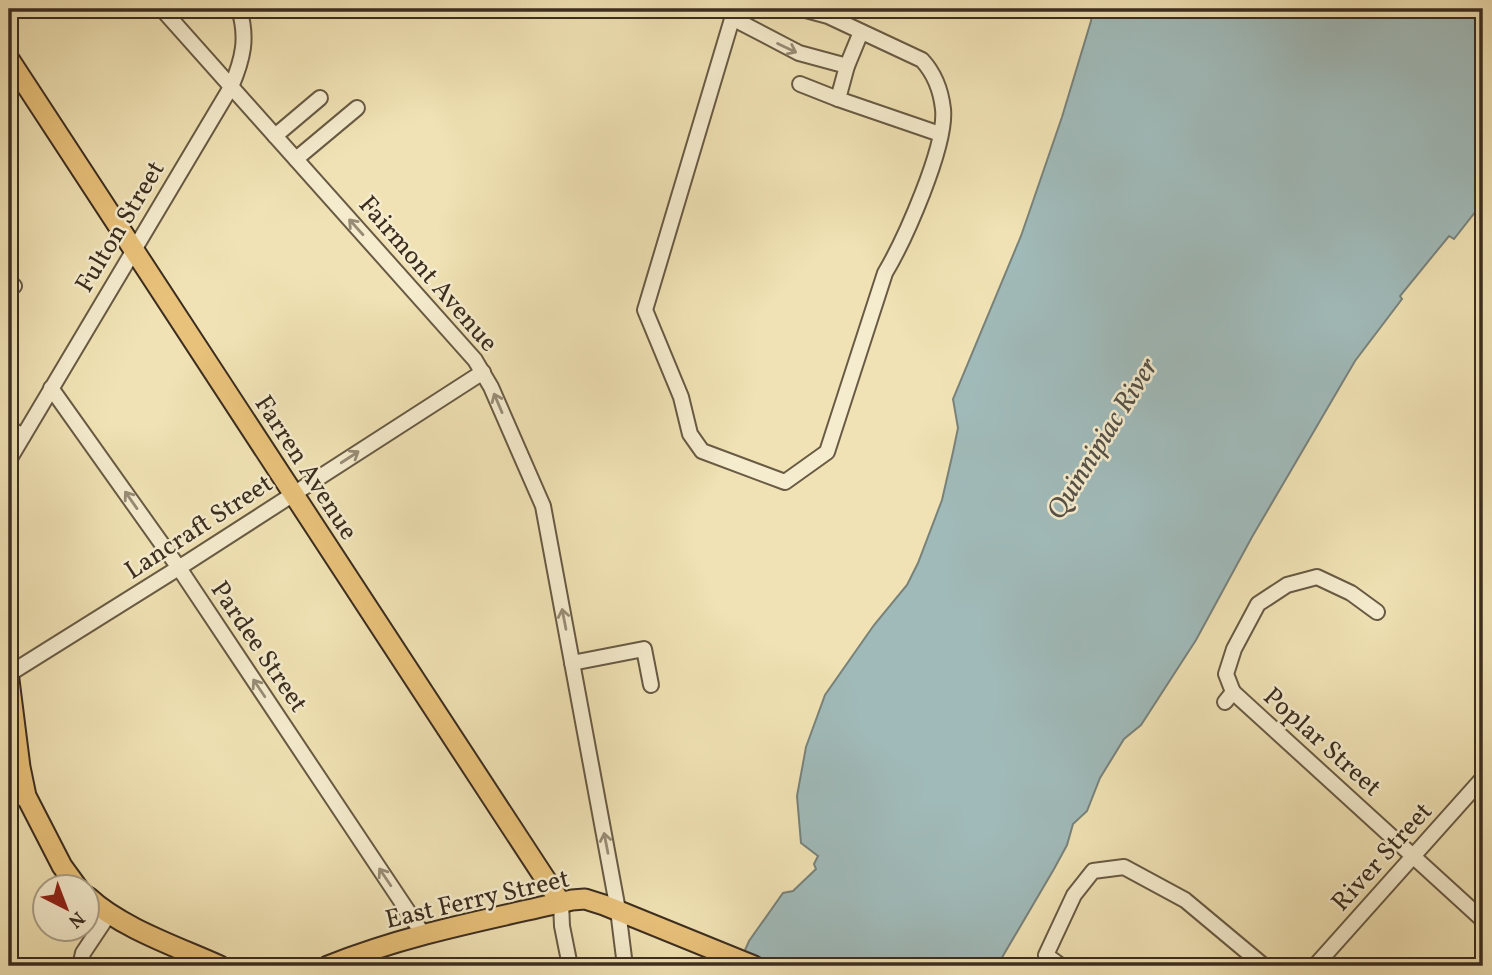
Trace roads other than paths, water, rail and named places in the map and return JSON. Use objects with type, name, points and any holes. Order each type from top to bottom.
[{"type":"main road","name":"Farren Avenue","points":[[9,59],[561,903]]},
{"type":"main road","points":[[9,680],[20,767],[18,798],[68,874]]},
{"type":"main road","name":"East Ferry Street","points":[[328,966],[423,934],[585,899],[754,966]]},
{"type":"main road","points":[[102,908],[220,966]]},
{"type":"street","name":"Fairmont Avenue","points":[[162,9],[483,372],[543,506],[618,910],[625,966]]},
{"type":"street","name":"Fulton Street","points":[[9,460],[231,87],[243,58],[243,22],[239,9]]},
{"type":"street","points":[[802,9],[828,16],[922,60],[933,71],[943,110],[934,159],[899,249],[885,273],[827,452],[785,482],[702,451],[690,433],[681,397],[645,310],[734,14],[799,53],[847,66]]},
{"type":"street","points":[[838,99],[847,66],[861,32]]},
{"type":"street","points":[[800,84],[940,134]]},
{"type":"street","points":[[275,136],[320,99]]},
{"type":"street","points":[[296,159],[357,108]]},
{"type":"street","name":"Lancraft Street","points":[[9,674],[483,372]]},
{"type":"street","name":"Pardee Street","points":[[51,388],[179,568],[423,934]]},
{"type":"street","points":[[9,428],[23,436]]},
{"type":"street","name":"Poplar Street","points":[[1377,612],[1351,593],[1317,578],[1287,585],[1258,604],[1234,649],[1226,674],[1229,697],[1483,920]]},
{"type":"street","points":[[572,663],[644,649],[651,685]]},
{"type":"street","name":"River Street","points":[[1314,966],[1483,778]]},
{"type":"street","points":[[1061,966],[1046,955],[1074,895],[1093,871],[1124,867],[1185,900],[1264,966]]},
{"type":"street","points":[[561,903],[562,926],[570,966]]},
{"type":"street","points":[[80,966],[83,953],[109,914]]},
{"type":"water","name":"Quinnipiac River","points":[[1092,9],[1483,9],[1483,202],[1454,239],[1449,236],[1400,296],[1402,299],[1355,361],[1252,537],[1196,640],[1141,725],[1124,739],[1100,778],[1087,811],[1073,824],[1067,845],[997,966],[738,966],[749,941],[783,893],[793,891],[816,869],[814,864],[818,856],[801,843],[797,796],[806,747],[825,695],[874,625],[907,585],[918,563],[942,500],[953,452],[958,428],[953,399],[1021,236],[1062,117],[1091,21]]}]
